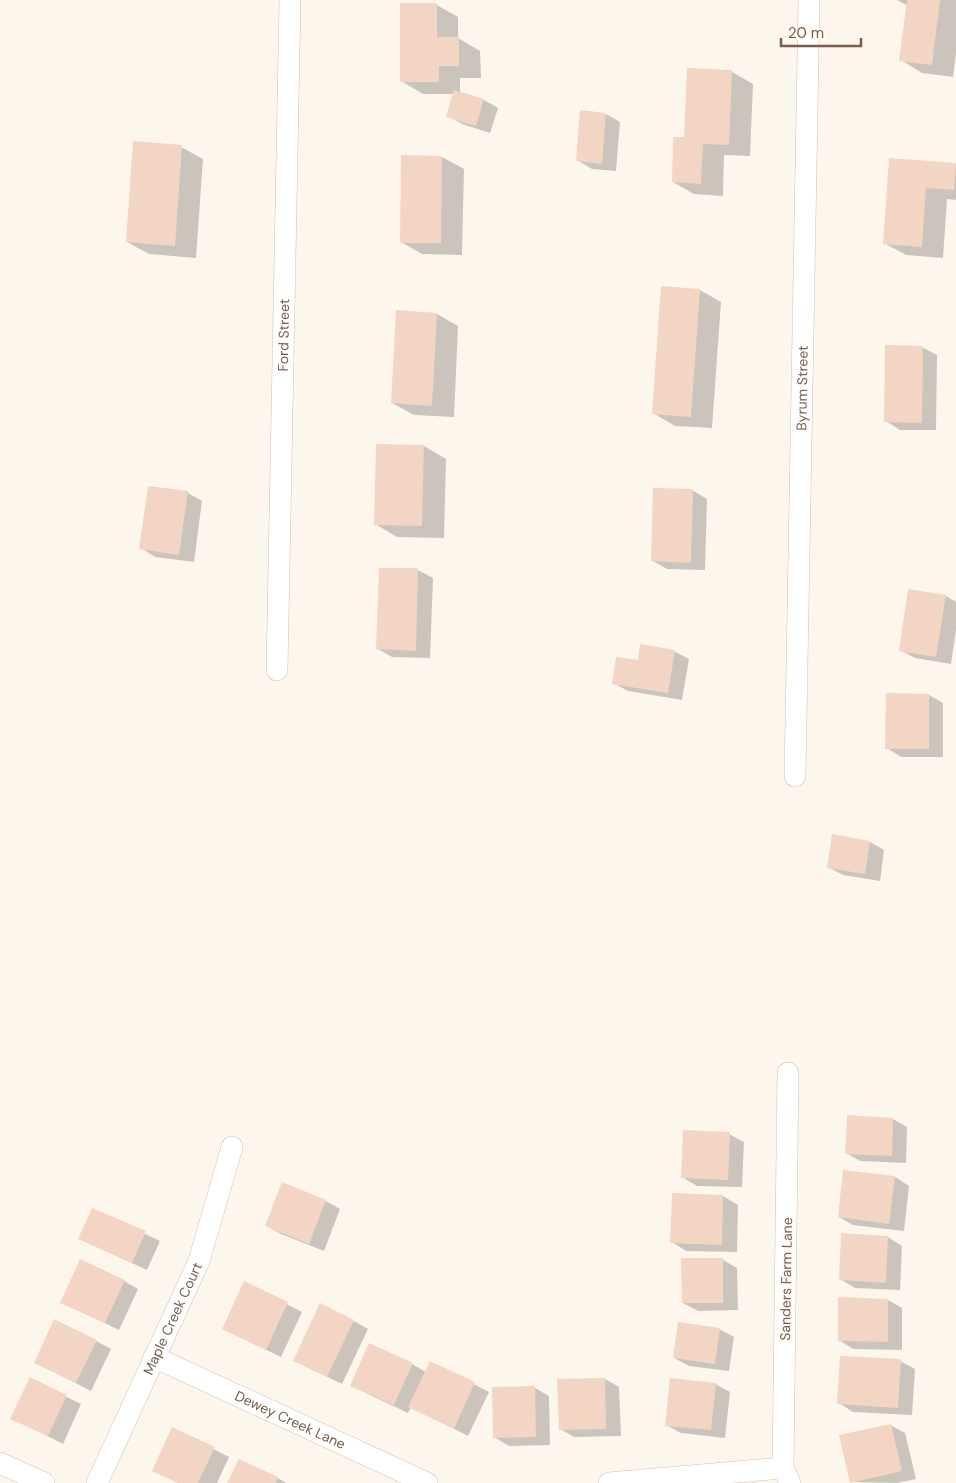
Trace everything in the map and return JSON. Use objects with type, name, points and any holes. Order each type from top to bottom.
[{"type":"street","name":"Ford Street","points":[[277,670],[290,0]]},
{"type":"street","name":"Byrum Street","points":[[795,776],[809,0]]},
{"type":"street","name":"Sanders Farm Lane","points":[[787,1475],[788,1074]]},
{"type":"street","name":"Maple Creek Court","points":[[97,1483],[199,1261],[232,1147]]},
{"type":"street","name":"Dewey Creek Lane","points":[[154,1357],[428,1483]]},
{"type":"street","points":[[0,1462],[44,1483]]},
{"type":"street","points":[[609,1483],[787,1475]]},
{"type":"building","points":[[907,0],[940,0],[932,65],[899,61]]},
{"type":"building","points":[[400,3],[437,3],[437,37],[459,37],[459,66],[439,66],[439,82],[400,82]]},
{"type":"building","points":[[687,68],[732,70],[729,145],[703,144],[701,184],[672,182],[673,137],[684,137]]},
{"type":"building","points":[[454,90],[484,99],[476,126],[446,117]]},
{"type":"building","points":[[580,110],[606,113],[602,164],[576,161]]},
{"type":"building","points":[[133,141],[182,145],[175,246],[126,242]]},
{"type":"building","points":[[401,155],[442,156],[441,243],[400,243]]},
{"type":"building","points":[[889,158],[956,163],[954,190],[926,188],[922,247],[883,244]]},
{"type":"building","points":[[661,286],[700,289],[691,417],[652,414]]},
{"type":"building","points":[[396,310],[437,313],[432,406],[391,403]]},
{"type":"building","points":[[885,345],[923,346],[922,423],[884,422]]},
{"type":"building","points":[[376,444],[424,445],[422,526],[374,525]]},
{"type":"building","points":[[148,486],[188,491],[179,555],[139,549]]},
{"type":"building","points":[[653,488],[693,489],[691,563],[651,561]]},
{"type":"building","points":[[379,568],[418,568],[416,651],[376,649]]},
{"type":"building","points":[[908,589],[946,595],[936,657],[899,651]]},
{"type":"building","points":[[640,644],[675,650],[668,693],[612,684],[616,657],[638,660]]},
{"type":"building","points":[[886,693],[929,694],[929,749],[885,749]]},
{"type":"building","points":[[832,834],[870,841],[865,874],[827,868]]},
{"type":"building","points":[[847,1115],[893,1118],[892,1156],[845,1154]]},
{"type":"building","points":[[683,1130],[730,1132],[728,1180],[681,1178]]},
{"type":"building","points":[[843,1170],[895,1176],[889,1224],[838,1217]]},
{"type":"building","points":[[282,1182],[326,1200],[309,1244],[265,1226]]},
{"type":"building","points":[[672,1193],[723,1195],[722,1245],[670,1243]]},
{"type":"building","points":[[92,1208],[146,1231],[132,1263],[78,1239]]},
{"type":"building","points":[[841,1233],[888,1236],[886,1283],[839,1280]]},
{"type":"building","points":[[681,1258],[723,1258],[723,1303],[682,1303]]},
{"type":"building","points":[[80,1259],[125,1280],[105,1323],[60,1303]]},
{"type":"building","points":[[244,1281],[288,1302],[266,1350],[222,1329]]},
{"type":"building","points":[[838,1297],[888,1299],[888,1342],[838,1341]]},
{"type":"building","points":[[320,1303],[354,1320],[327,1377],[293,1361]]},
{"type":"building","points":[[54,1319],[97,1340],[76,1383],[34,1363]]},
{"type":"building","points":[[678,1322],[720,1328],[715,1364],[673,1358]]},
{"type":"building","points":[[369,1343],[413,1363],[394,1405],[350,1386]]},
{"type":"building","points":[[840,1356],[901,1359],[898,1408],[837,1404]]},
{"type":"building","points":[[430,1361],[475,1382],[454,1429],[408,1407]]},
{"type":"building","points":[[30,1377],[67,1395],[48,1436],[10,1419]]},
{"type":"building","points":[[605,1378],[606,1429],[559,1430],[557,1379]]},
{"type":"building","points":[[670,1378],[716,1383],[711,1430],[665,1426]]},
{"type":"building","points":[[535,1386],[536,1437],[493,1438],[492,1387]]},
{"type":"building","points":[[891,1424],[902,1471],[850,1483],[839,1435]]},
{"type":"building","points":[[172,1427],[215,1447],[198,1483],[178,1483],[152,1471]]},
{"type":"building","points":[[239,1459],[278,1477],[276,1483],[227,1483]]}]
